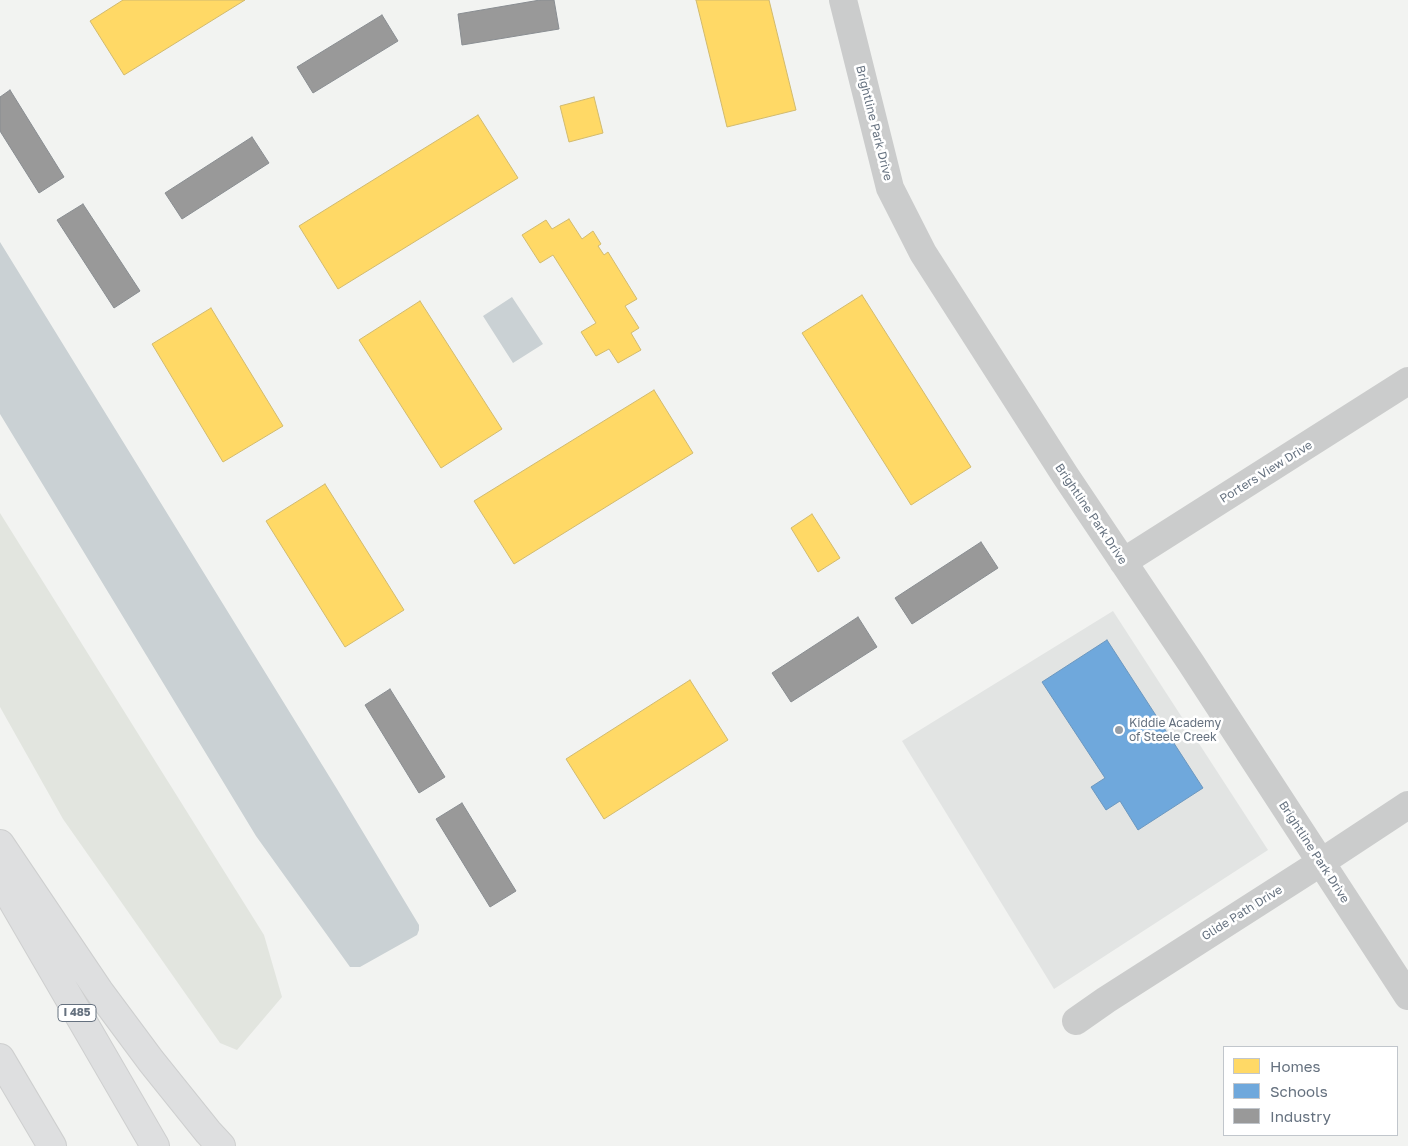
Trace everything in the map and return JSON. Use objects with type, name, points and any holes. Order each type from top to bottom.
[{"type":"highway","points":[[0,844],[99,991],[145,1054],[221,1146]]},
{"type":"highway","name":"I 485","points":[[0,879],[155,1146]]},
{"type":"highway","points":[[0,1058],[52,1146]]},
{"type":"street","name":"Brightline Park Drive","points":[[843,0],[890,188],[923,253],[1065,475],[1408,996]]},
{"type":"street","name":"Porters View Drive","points":[[1123,562],[1408,382]]},
{"type":"street","name":"Glide Path Drive","points":[[1076,1021],[1408,805]]},
{"type":"shaded area","points":[[0,242],[419,925],[417,935],[360,967],[350,967],[256,836],[0,414]]},
{"type":"shaded area","points":[[512,297],[543,344],[513,363],[483,316]]},
{"type":"shaded area","points":[[0,513],[264,935],[282,997],[237,1050],[220,1043],[63,819],[0,707]]},
{"type":"shaded area","points":[[1113,611],[1268,850],[1054,989],[902,741]]},
{"type":"building: Homes","points":[[123,0],[245,0],[124,75],[90,21]]},
{"type":"building: Homes","points":[[696,0],[769,0],[796,110],[727,127]]},
{"type":"building: Homes","points":[[594,97],[603,133],[569,142],[560,106]]},
{"type":"building: Homes","points":[[478,115],[518,178],[338,289],[299,226]]},
{"type":"building: Homes","points":[[569,219],[582,239],[593,231],[601,244],[598,246],[604,255],[608,252],[637,299],[625,306],[639,328],[631,333],[641,350],[618,363],[609,349],[596,356],[581,332],[596,323],[553,255],[540,263],[522,235],[546,220],[552,229]]},
{"type":"building: Homes","points":[[862,295],[971,467],[911,505],[802,333]]},
{"type":"building: Homes","points":[[420,301],[502,429],[441,468],[359,340]]},
{"type":"building: Homes","points":[[211,308],[283,426],[223,462],[152,344]]},
{"type":"building: Homes","points":[[654,390],[693,453],[514,564],[474,501]]},
{"type":"building: Homes","points":[[325,484],[404,610],[345,647],[266,521]]},
{"type":"building: Homes","points":[[812,514],[840,558],[818,572],[791,528]]},
{"type":"building: Homes","points":[[690,680],[728,740],[604,819],[566,759]]},
{"type":"building: Schools","name":"Kiddie Academy of Steele Creek","points":[[1107,640],[1203,788],[1138,830],[1120,801],[1106,810],[1091,787],[1105,778],[1042,682]]},
{"type":"building: Industry","points":[[540,0],[554,0],[559,29],[462,45],[458,14]]},
{"type":"building: Industry","points":[[382,15],[398,41],[313,93],[297,67]]},
{"type":"building: Industry","points":[[10,90],[64,177],[39,193],[0,131],[0,97]]},
{"type":"building: Industry","points":[[252,137],[269,163],[182,219],[165,193]]},
{"type":"building: Industry","points":[[83,204],[140,291],[114,308],[57,220]]},
{"type":"building: Industry","points":[[981,542],[998,568],[912,624],[895,598]]},
{"type":"building: Industry","points":[[858,617],[877,647],[791,702],[772,673]]},
{"type":"building: Industry","points":[[390,689],[445,777],[419,793],[365,705]]},
{"type":"building: Industry","points":[[462,803],[516,891],[490,907],[436,819]]},
{"type":"place","name":"Kiddie Academy of Steele Creek","points":[[1119,730]]}]
